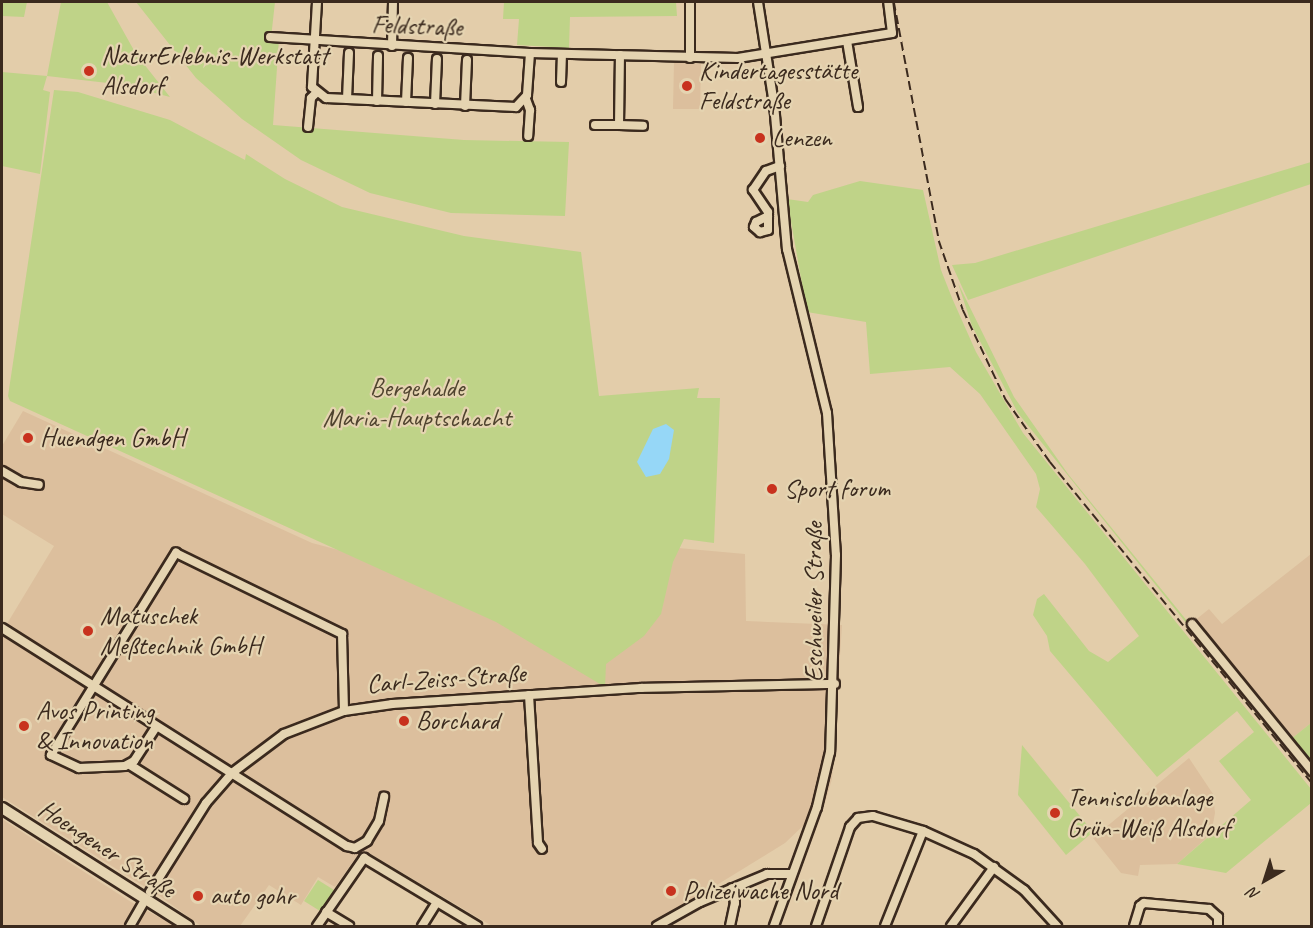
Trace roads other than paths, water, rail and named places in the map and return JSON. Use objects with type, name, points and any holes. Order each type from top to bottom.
[{"type":"main road","name":"Hoengener Straße","points":[[2,808],[148,896],[188,927]]},
{"type":"street","points":[[317,2],[312,87],[315,93],[326,98],[509,108],[526,99]]},
{"type":"street","points":[[392,46],[393,2]]},
{"type":"street","points":[[690,2],[690,58]]},
{"type":"street","name":"Eschweiler Straße","points":[[758,2],[767,53],[787,249],[794,284],[820,376],[830,432],[836,555],[835,684],[830,753],[817,807],[791,874],[774,927]]},
{"type":"street","name":"Feldstraße","points":[[270,37],[530,53],[690,58],[767,53],[892,33],[888,2]]},
{"type":"street","points":[[847,41],[858,107]]},
{"type":"street","points":[[347,99],[349,53]]},
{"type":"street","points":[[528,136],[530,110],[526,99],[530,53]]},
{"type":"street","points":[[561,82],[562,54]]},
{"type":"street","points":[[619,125],[620,55]]},
{"type":"street","points":[[377,101],[378,56]]},
{"type":"street","points":[[406,102],[408,58]]},
{"type":"street","points":[[435,104],[437,59]]},
{"type":"street","points":[[465,105],[467,60]]},
{"type":"street","points":[[308,128],[311,98],[315,93]]},
{"type":"street","points":[[595,125],[643,126]]},
{"type":"street","points":[[768,216],[753,190],[766,171],[780,166]]},
{"type":"street","points":[[2,471],[21,482],[39,485]]},
{"type":"street","points":[[184,799],[130,765],[79,768],[51,755],[168,561],[176,553],[342,634],[344,711]]},
{"type":"street","points":[[1192,624],[1311,771]]},
{"type":"street","points":[[2,628],[156,727],[355,848],[367,841],[379,820],[384,797]]},
{"type":"street","name":"Carl-Zeiss-Straße","points":[[130,927],[206,803],[232,773],[284,734],[344,711],[529,695],[751,684],[835,684]]},
{"type":"street","points":[[529,695],[538,843],[542,849]]},
{"type":"street","points":[[130,765],[156,727]]},
{"type":"street","points":[[816,927],[853,823],[873,816],[923,831],[994,867],[1024,890],[1057,927]]},
{"type":"street","points":[[885,927],[923,831]]},
{"type":"street","points":[[317,927],[364,858],[477,927]]},
{"type":"street","points":[[951,927],[994,867]]},
{"type":"street","points":[[657,927],[732,888],[775,872],[791,874]]},
{"type":"street","points":[[730,927],[735,903],[732,888]]},
{"type":"street","points":[[422,927],[437,902]]},
{"type":"street","points":[[1134,927],[1140,906],[1144,903],[1209,909],[1218,916],[1218,927]]},
{"type":"street","points":[[326,912],[349,927]]},
{"type":"water","points":[[666,424],[674,430],[669,459],[660,474],[646,477],[637,462],[653,429]]},
{"type":"railway","points":[[894,2],[939,241],[963,310],[1006,400],[1050,462],[1312,783]]},
{"type":"place","name":"NaturErlebnis-Werkstatt Alsdorf","points":[[89,71]]},
{"type":"place","name":"Kindertagesstätte Feldstraße","points":[[687,86]]},
{"type":"place","name":"Lenzen","points":[[760,138]]},
{"type":"place","name":"Huendgen GmbH","points":[[28,438]]},
{"type":"place","name":"Sport forum","points":[[772,489]]},
{"type":"place","name":"Matuschek Meßtechnik GmbH","points":[[88,631]]},
{"type":"place","name":"Borchard","points":[[404,721]]},
{"type":"place","name":"Avos Printing & Innovation","points":[[24,726]]},
{"type":"place","name":"Tennisclubanlage Grün-Weiß Alsdorf","points":[[1055,813]]},
{"type":"place","name":"Polizeiwache Nord","points":[[671,891]]},
{"type":"place","name":"auto gohr","points":[[198,896]]},
{"type":"park label","name":"Bergehalde Maria-Hauptschacht","points":[[417,403]]}]
